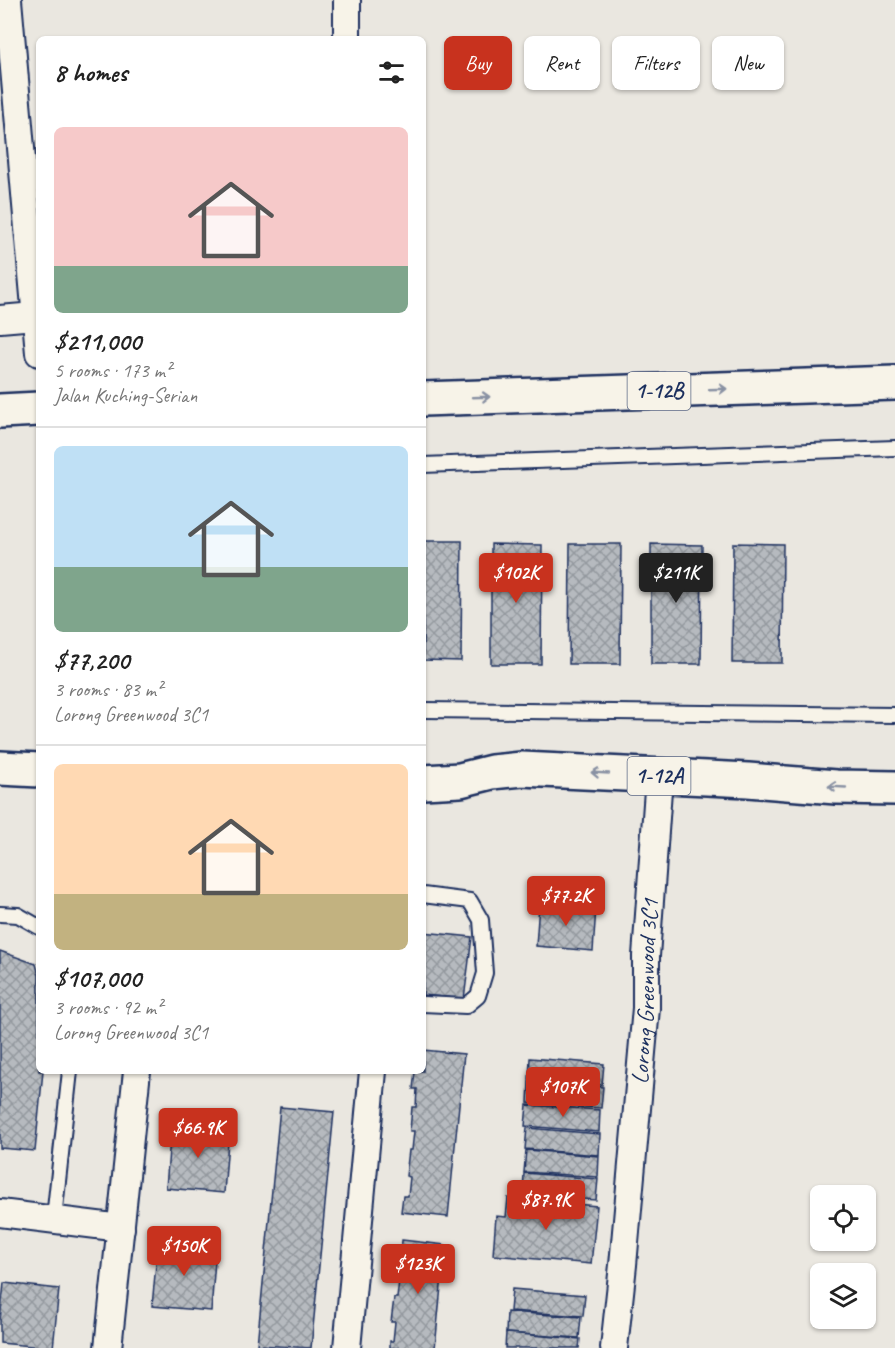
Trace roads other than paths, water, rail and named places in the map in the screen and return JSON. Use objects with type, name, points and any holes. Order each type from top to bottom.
[{"type":"highway","name":"1-12B","points":[[426,399],[895,383]]},
{"type":"highway","points":[[0,411],[36,409]]},
{"type":"highway","points":[[0,768],[36,770]]},
{"type":"highway","name":"1-12A","points":[[426,782],[460,780],[492,772],[522,769],[836,787],[895,788]]},
{"type":"street","points":[[8,0],[36,325]]},
{"type":"street","points":[[347,0],[347,36]]},
{"type":"street","points":[[0,319],[35,316]]},
{"type":"street","name":"Lorong Greenwood 3C1","points":[[614,1348],[646,1008],[646,956],[659,776]]},
{"type":"street","points":[[108,1348],[137,1074]]},
{"type":"street","points":[[347,1348],[373,1074]]},
{"type":"street","points":[[0,1213],[121,1228]]},
{"type":"lane","points":[[426,465],[895,448]]},
{"type":"lane","points":[[426,710],[895,715]]},
{"type":"lane","points":[[426,895],[470,901],[481,920],[485,973],[478,996],[466,1006],[426,1005]]},
{"type":"lane","points":[[0,914],[18,915],[36,925]]},
{"type":"lane","points":[[54,1218],[70,1074]]}]
